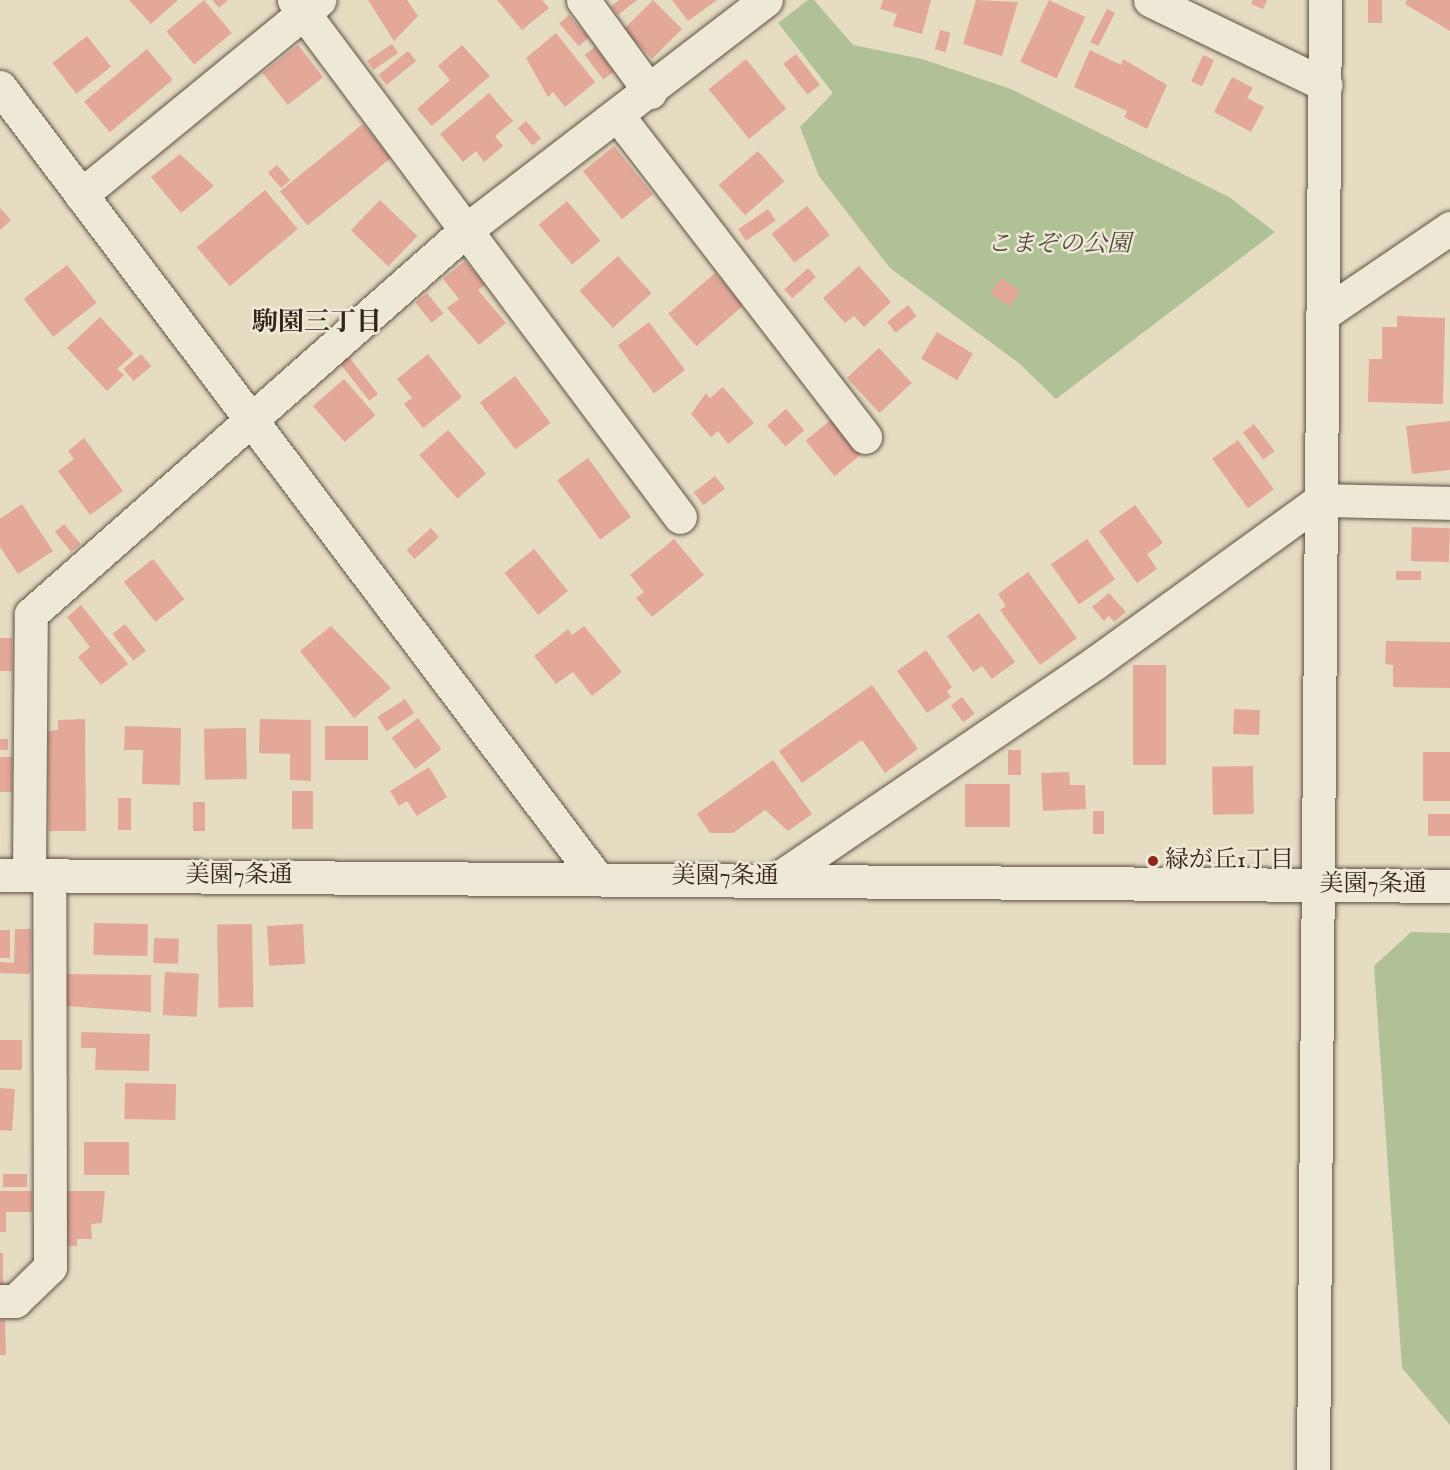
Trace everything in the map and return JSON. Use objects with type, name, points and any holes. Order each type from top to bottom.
[{"type":"street","points":[[583,0],[650,92]]},
{"type":"street","points":[[0,1301],[15,1301],[51,1267],[26,875],[31,614],[251,424],[466,230],[650,92],[766,0]]},
{"type":"street","points":[[1150,0],[1326,85]]},
{"type":"street","points":[[1313,1470],[1325,0]]},
{"type":"street","points":[[81,195],[305,4],[466,230],[680,517]]},
{"type":"street","points":[[0,87],[251,424],[596,877]]},
{"type":"street","points":[[618,116],[865,437]]},
{"type":"street","points":[[1322,315],[1450,228]]},
{"type":"street","points":[[780,877],[1095,663],[1320,500],[1450,503]]},
{"type":"street","name":"美園7条通","points":[[26,875],[780,877],[1450,885]]},
{"type":"green space","name":"こまぞの公園","points":[[808,0],[814,0],[853,45],[922,59],[1011,89],[1229,197],[1275,232],[1056,399],[1020,364],[890,268],[819,176],[800,127],[833,93],[778,23]]},
{"type":"green space","points":[[1411,932],[1450,933],[1450,1425],[1402,1368],[1374,966]]},
{"type":"building","points":[[129,0],[178,0],[151,24]]},
{"type":"building","points":[[204,0],[232,33],[194,64],[166,31]]},
{"type":"building","points":[[212,0],[228,0],[219,8]]},
{"type":"building","points":[[368,0],[407,0],[418,16],[394,41]]},
{"type":"building","points":[[497,0],[542,0],[549,8],[522,30]]},
{"type":"building","points":[[619,0],[637,0],[618,15],[611,6]]},
{"type":"building","points":[[653,0],[682,29],[652,59],[623,30]]},
{"type":"building","points":[[672,0],[717,0],[688,21]]},
{"type":"building","points":[[883,0],[931,0],[922,34],[893,26],[897,14],[880,9]]},
{"type":"building","points":[[976,0],[1018,2],[1002,56],[963,44]]},
{"type":"building","points":[[1049,0],[1085,17],[1057,79],[1020,62]]},
{"type":"building","points":[[1253,0],[1267,0],[1263,9],[1251,4]]},
{"type":"building","points":[[1368,0],[1382,0],[1382,23],[1368,23]]},
{"type":"building","points":[[1407,0],[1450,0],[1450,31],[1405,4]]},
{"type":"building","points":[[1107,9],[1115,13],[1098,46],[1090,42]]},
{"type":"building","points":[[569,15],[589,38],[579,46],[559,24]]},
{"type":"building","points":[[940,30],[951,33],[945,52],[935,49]]},
{"type":"building","points":[[556,33],[595,82],[565,107],[553,92],[548,97],[526,58]]},
{"type":"building","points":[[87,36],[111,67],[76,94],[52,63]]},
{"type":"building","points":[[392,44],[398,53],[373,70],[367,61]]},
{"type":"building","points":[[298,45],[323,77],[288,105],[263,73]]},
{"type":"building","points":[[462,45],[490,76],[432,126],[417,109],[450,80],[438,66]]},
{"type":"building","points":[[595,47],[614,72],[603,80],[585,55]]},
{"type":"building","points":[[147,49],[173,80],[110,132],[84,102]]},
{"type":"building","points":[[1090,50],[1121,65],[1123,59],[1167,85],[1147,129],[1124,117],[1127,111],[1074,87]]},
{"type":"building","points":[[408,51],[416,61],[387,85],[378,75]]},
{"type":"building","points":[[796,54],[820,85],[807,95],[783,64]]},
{"type":"building","points":[[1203,55],[1214,60],[1202,86],[1191,81]]},
{"type":"building","points":[[746,59],[786,109],[749,139],[709,89]]},
{"type":"building","points":[[1232,77],[1253,88],[1247,98],[1264,107],[1251,132],[1214,112]]},
{"type":"building","points":[[489,93],[513,121],[495,136],[503,146],[484,162],[476,151],[463,162],[440,134]]},
{"type":"building","points":[[526,121],[541,138],[533,146],[518,128]]},
{"type":"building","points":[[363,124],[391,158],[308,226],[280,191]]},
{"type":"building","points":[[614,146],[653,194],[622,219],[583,171]]},
{"type":"building","points":[[758,151],[784,181],[745,215],[719,185]]},
{"type":"building","points":[[180,154],[214,186],[181,213],[151,177]]},
{"type":"building","points":[[277,165],[290,180],[281,188],[268,173]]},
{"type":"building","points":[[265,190],[298,229],[230,286],[197,247]]},
{"type":"building","points":[[380,200],[417,236],[388,266],[351,230]]},
{"type":"building","points":[[567,201],[600,241],[572,265],[539,225]]},
{"type":"building","points":[[807,206],[830,235],[794,263],[772,234]]},
{"type":"building","points":[[0,208],[11,220],[0,230]]},
{"type":"building","points":[[768,209],[776,221],[746,241],[738,229]]},
{"type":"building","points":[[618,256],[651,293],[613,328],[579,291]]},
{"type":"building","points":[[465,261],[485,285],[478,290],[506,323],[479,345],[447,308],[459,299],[443,279]]},
{"type":"building","points":[[67,265],[97,303],[53,337],[24,299]]},
{"type":"building","points":[[859,266],[891,302],[864,327],[854,316],[845,323],[823,298]]},
{"type":"building","points":[[808,268],[816,277],[792,298],[784,289]]},
{"type":"building","points":[[715,273],[743,305],[696,346],[668,314]]},
{"type":"building","points":[[1001,278],[1020,291],[1009,307],[990,294]]},
{"type":"building","points":[[427,293],[443,313],[432,323],[415,302]]},
{"type":"building","points":[[908,305],[917,316],[896,333],[887,322]]},
{"type":"building","points":[[1397,316],[1445,318],[1443,404],[1368,402],[1369,359],[1382,359],[1382,327],[1397,327]]},
{"type":"building","points":[[100,317],[134,354],[117,369],[124,375],[107,391],[67,348]]},
{"type":"building","points":[[649,322],[685,370],[654,393],[618,345]]},
{"type":"building","points":[[937,332],[973,354],[957,380],[921,359]]},
{"type":"building","points":[[879,348],[912,383],[880,413],[847,378]]},
{"type":"building","points":[[141,354],[151,366],[134,381],[123,369]]},
{"type":"building","points":[[428,354],[462,397],[423,428],[404,404],[412,398],[397,379]]},
{"type":"building","points":[[349,357],[378,394],[369,401],[340,364]]},
{"type":"building","points":[[515,376],[551,423],[515,450],[480,402]]},
{"type":"building","points":[[344,379],[375,415],[345,442],[313,406]]},
{"type":"building","points":[[723,387],[754,423],[728,444],[718,431],[711,437],[691,414],[706,393],[710,398]]},
{"type":"building","points":[[786,409],[804,430],[786,447],[767,425]]},
{"type":"building","points":[[832,419],[861,455],[835,476],[806,440]]},
{"type":"building","points":[[1450,421],[1450,470],[1412,474],[1406,426]]},
{"type":"building","points":[[1254,424],[1274,451],[1263,460],[1243,432]]},
{"type":"building","points":[[448,430],[486,474],[457,499],[419,455]]},
{"type":"building","points":[[84,438],[123,491],[90,515],[58,471],[74,459],[68,451]]},
{"type":"building","points":[[1238,440],[1274,489],[1248,508],[1212,459]]},
{"type":"building","points":[[588,458],[631,517],[600,539],[557,480]]},
{"type":"building","points":[[715,476],[725,489],[704,505],[694,493]]},
{"type":"building","points":[[22,504],[53,551],[18,574],[0,547],[0,519]]},
{"type":"building","points":[[1135,505],[1163,543],[1147,554],[1157,569],[1137,583],[1099,531]]},
{"type":"building","points":[[64,524],[81,544],[72,552],[55,532]]},
{"type":"building","points":[[1412,527],[1450,528],[1449,562],[1411,561]]},
{"type":"building","points":[[431,528],[439,537],[415,559],[406,550]]},
{"type":"building","points":[[674,539],[704,575],[652,617],[636,598],[644,592],[630,575]]},
{"type":"building","points":[[1087,539],[1115,579],[1079,604],[1051,564]]},
{"type":"building","points":[[534,549],[568,591],[538,615],[504,573]]},
{"type":"building","points":[[153,559],[184,599],[155,622],[124,582]]},
{"type":"building","points":[[1396,571],[1421,571],[1421,580],[1396,580]]},
{"type":"building","points":[[1028,572],[1077,638],[1040,665],[1000,610],[1006,606],[998,594]]},
{"type":"building","points":[[1109,593],[1126,612],[1114,622],[1109,616],[1104,621],[1092,607]]},
{"type":"building","points":[[81,605],[128,664],[101,685],[78,657],[90,647],[67,617]]},
{"type":"building","points":[[979,613],[1015,662],[992,679],[982,666],[973,672],[947,636]]},
{"type":"building","points":[[125,624],[146,651],[133,661],[112,634]]},
{"type":"building","points":[[331,626],[391,688],[354,718],[300,651]]},
{"type":"building","points":[[584,626],[622,672],[592,696],[573,672],[556,684],[534,656],[568,629],[572,635]]},
{"type":"building","points":[[0,638],[12,638],[12,671],[0,671]]},
{"type":"building","points":[[1386,641],[1450,642],[1450,688],[1393,687],[1393,665],[1385,664]]},
{"type":"building","points":[[926,650],[952,687],[947,691],[951,697],[927,713],[897,671]]},
{"type":"building","points":[[1133,665],[1166,665],[1166,765],[1133,765]]},
{"type":"building","points":[[872,685],[918,749],[885,773],[862,740],[802,783],[779,751]]},
{"type":"building","points":[[962,697],[975,714],[963,722],[951,705]]},
{"type":"building","points":[[405,699],[414,713],[387,731],[377,717]]},
{"type":"building","points":[[1234,709],[1260,710],[1259,735],[1233,734]]},
{"type":"building","points":[[418,718],[441,749],[415,769],[392,738]]},
{"type":"building","points":[[85,719],[86,831],[49,831],[48,731],[58,730],[58,720]]},
{"type":"building","points":[[260,719],[311,720],[311,781],[290,780],[290,754],[259,753]]},
{"type":"building","points":[[125,726],[181,728],[180,785],[142,784],[143,750],[124,750]]},
{"type":"building","points":[[325,726],[368,726],[368,760],[325,760]]},
{"type":"building","points":[[246,728],[247,779],[205,780],[204,729]]},
{"type":"building","points":[[0,739],[8,739],[8,750],[0,750]]},
{"type":"building","points":[[1008,750],[1021,750],[1021,775],[1008,775]]},
{"type":"building","points":[[1423,752],[1450,752],[1450,801],[1423,801]]},
{"type":"building","points":[[0,757],[12,757],[12,792],[0,792]]},
{"type":"building","points":[[773,760],[812,814],[788,831],[765,810],[733,833],[710,833],[697,814]]},
{"type":"building","points":[[1253,766],[1254,814],[1213,815],[1212,767]]},
{"type":"building","points":[[429,767],[447,797],[417,816],[407,801],[399,806],[390,791]]},
{"type":"building","points":[[1069,772],[1070,785],[1085,785],[1086,809],[1043,811],[1041,773]]},
{"type":"building","points":[[965,784],[1010,784],[1010,827],[965,827]]},
{"type":"building","points":[[292,791],[313,791],[313,829],[292,829]]},
{"type":"building","points":[[118,798],[131,798],[131,830],[118,830]]},
{"type":"building","points":[[193,802],[205,802],[205,831],[193,831]]},
{"type":"building","points":[[1093,811],[1104,811],[1104,834],[1093,834]]},
{"type":"building","points":[[1428,814],[1450,814],[1450,836],[1428,836]]},
{"type":"building","points":[[94,923],[148,924],[147,956],[93,955]]},
{"type":"building","points":[[252,924],[253,1007],[218,1008],[217,925]]},
{"type":"building","points":[[303,924],[305,964],[269,966],[267,926]]},
{"type":"building","points":[[15,929],[31,929],[30,974],[0,973],[0,962],[14,963]]},
{"type":"building","points":[[0,930],[10,930],[10,958],[0,958]]},
{"type":"building","points":[[154,938],[179,939],[178,964],[153,963]]},
{"type":"building","points":[[165,972],[199,974],[197,1017],[163,1015]]},
{"type":"building","points":[[65,974],[151,975],[151,1012],[65,1006]]},
{"type":"building","points":[[81,1032],[150,1034],[149,1071],[95,1070],[96,1048],[81,1048]]},
{"type":"building","points":[[0,1040],[22,1040],[22,1070],[0,1070]]},
{"type":"building","points":[[125,1083],[176,1084],[175,1120],[124,1119]]},
{"type":"building","points":[[0,1088],[15,1089],[12,1131],[0,1130]]},
{"type":"building","points":[[84,1142],[129,1142],[129,1175],[84,1175]]},
{"type":"building","points":[[3,1174],[27,1174],[27,1187],[3,1187]]},
{"type":"building","points":[[0,1191],[32,1191],[32,1212],[6,1212],[6,1232],[0,1232]]},
{"type":"building","points":[[66,1191],[105,1191],[102,1223],[91,1224],[92,1239],[77,1239],[77,1246],[68,1246]]},
{"type":"building","points":[[0,1253],[3,1253],[3,1285],[0,1285]]},
{"type":"building","points":[[0,1320],[5,1320],[6,1355],[0,1355]]},
{"type":"place","name":"緑が丘1丁目","points":[[1153,861]]},
{"type":"district","name":"駒園三丁目","points":[[317,323]]}]
